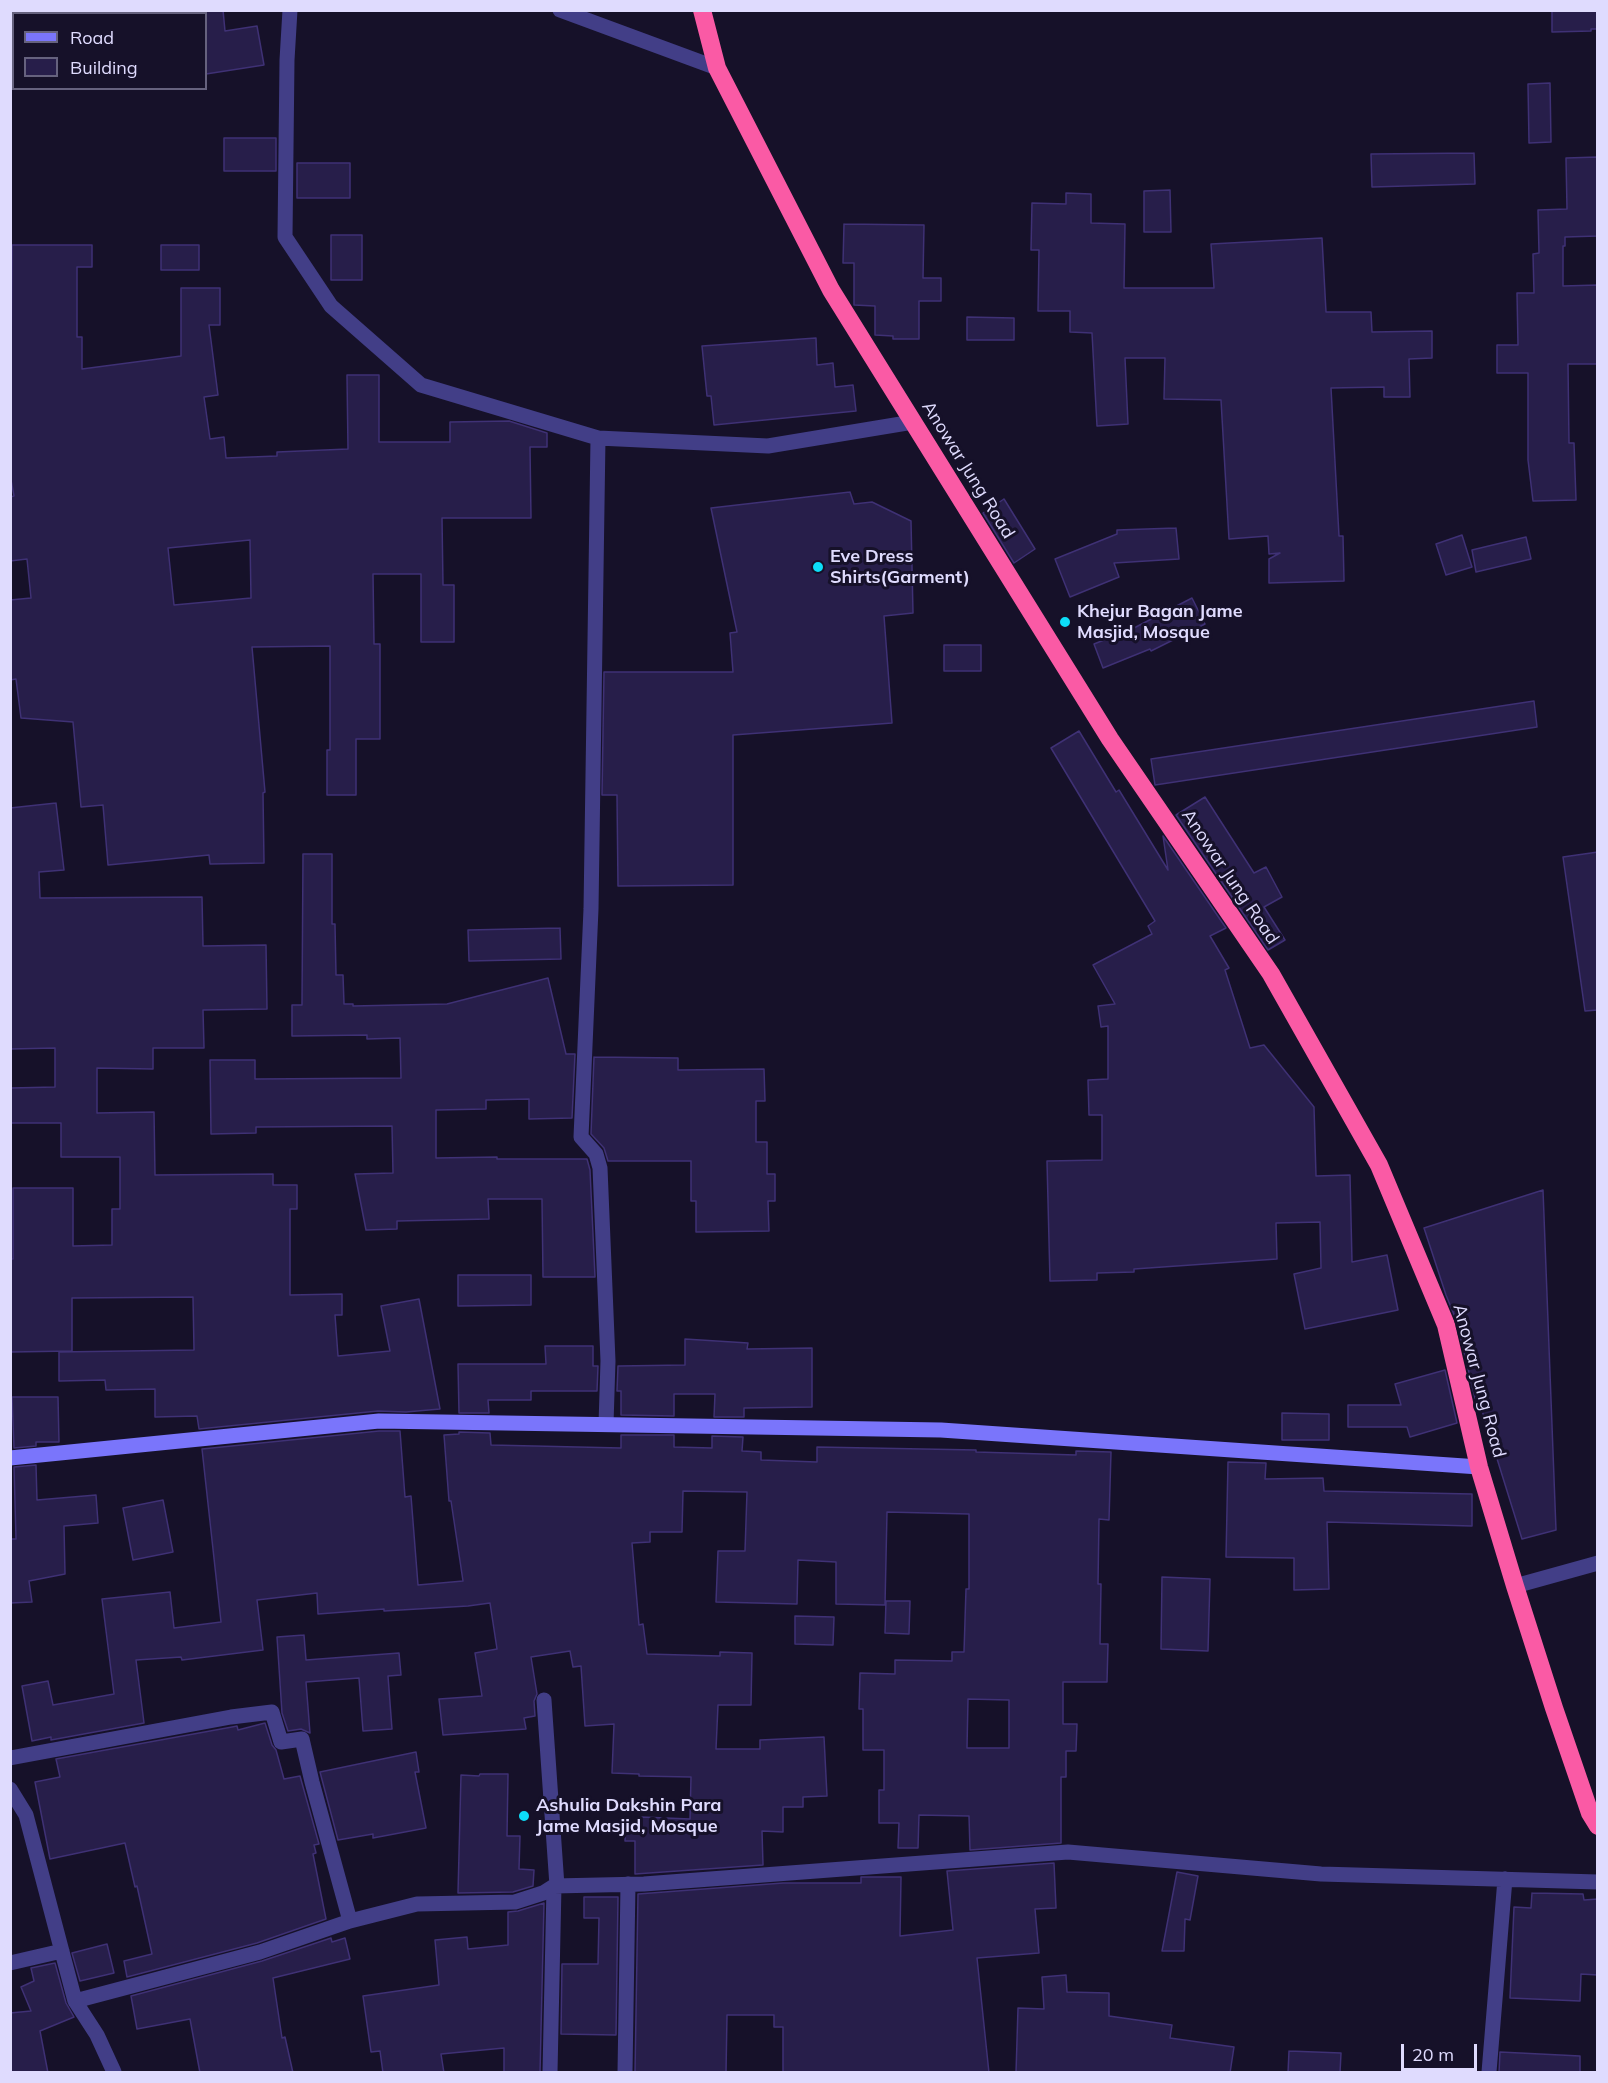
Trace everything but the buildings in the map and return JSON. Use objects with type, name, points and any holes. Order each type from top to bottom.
[{"type":"highway","name":"Anowar Jung Road","points":[[702,10],[717,68],[831,290],[1110,739],[1271,974],[1379,1165],[1446,1324],[1479,1467],[1515,1587],[1557,1718],[1590,1813],[1598,1826]]},
{"type":"street","points":[[290,10],[287,60],[285,237],[331,306],[421,385],[598,438],[768,447],[913,422]]},
{"type":"street","points":[[560,10],[717,68]]},
{"type":"street","points":[[598,438],[591,909],[581,1137],[596,1154],[600,1168],[608,1361],[606,1424]]},
{"type":"street","points":[[10,1458],[379,1421],[941,1430],[1479,1467]]},
{"type":"street","points":[[1515,1587],[1598,1563]]},
{"type":"street","points":[[544,1700],[556,1886],[550,2073]]},
{"type":"street","points":[[10,1758],[231,1717],[272,1712],[281,1742],[302,1739],[350,1921]]},
{"type":"street","points":[[10,1789],[26,1815],[75,2001],[97,2035],[114,2073]]},
{"type":"street","points":[[75,2001],[260,1952],[350,1921],[417,1904],[515,1902],[556,1886],[628,1884],[1068,1852],[1321,1874],[1598,1882]]},
{"type":"street","points":[[1489,2073],[1505,1879]]},
{"type":"street","points":[[625,2073],[628,1884]]},
{"type":"street","points":[[10,1963],[62,1951]]},
{"type":"place","name":"Eve Dress Shirts(Garment)","points":[[818,567]]},
{"type":"place","name":"Khejur Bagan Jame Masjid, Mosque","points":[[1065,622]]},
{"type":"place","name":"Ashulia Dakshin Para Jame Masjid, Mosque","points":[[524,1816]]}]
